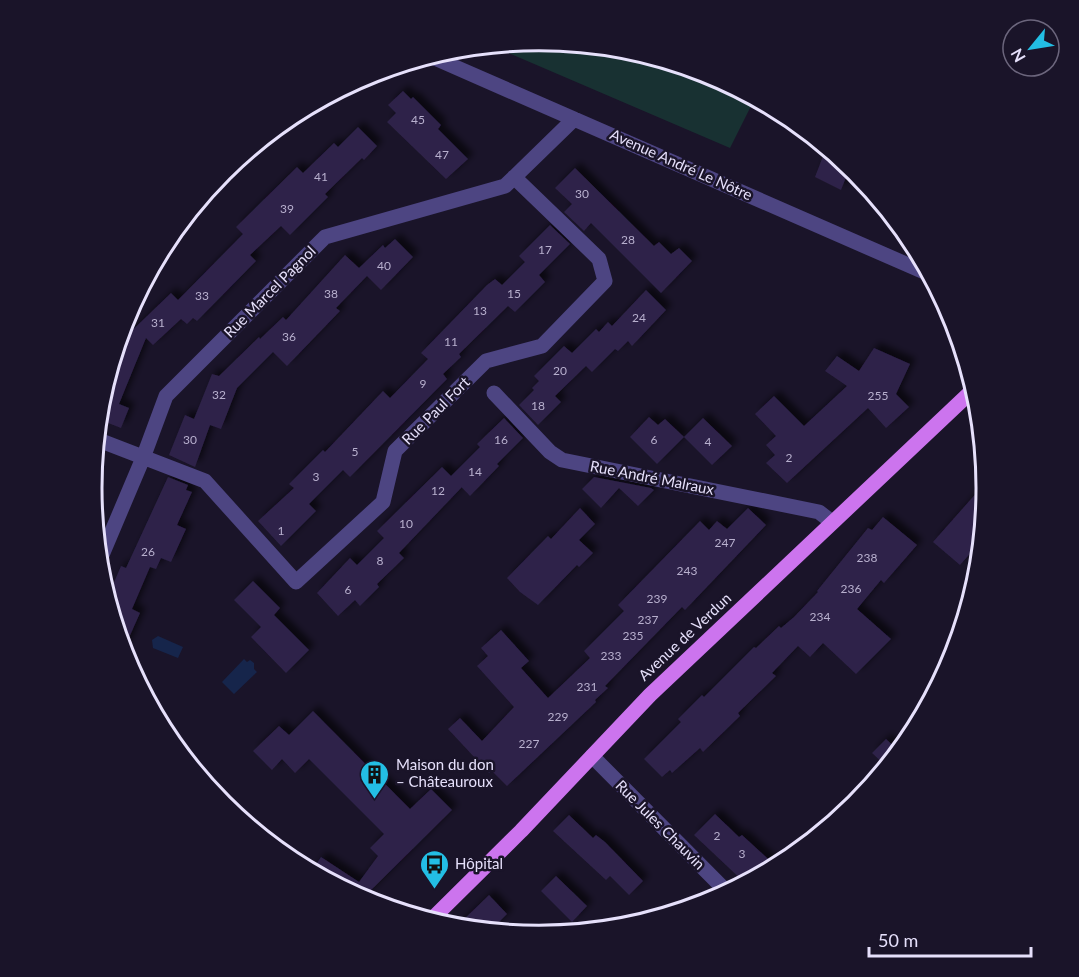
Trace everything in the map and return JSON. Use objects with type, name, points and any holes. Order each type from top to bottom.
[{"type":"main road","name":"Avenue de Verdun","points":[[437,914],[521,831],[650,695],[967,395]]},
{"type":"street","name":"Avenue André Le Nôtre","points":[[443,62],[918,270]]},
{"type":"street","name":"Rue Marcel Pagnol","points":[[106,546],[166,396],[325,237],[505,186],[574,118]]},
{"type":"street","name":"Rue Paul Fort","points":[[143,458],[205,481],[297,582],[383,502],[395,451],[486,361],[542,346],[605,281],[599,259],[514,177]]},
{"type":"street","name":"Rue André Malraux","points":[[494,393],[550,452],[562,460],[819,512],[832,522]]},
{"type":"street","points":[[105,443],[143,458]]},
{"type":"street","name":"Rue Jules Chauvin","points":[[592,756],[721,886]]},
{"type":"green space","points":[[507,52],[568,52],[625,59],[707,84],[751,106],[730,148]]},
{"type":"water","points":[[158,636],[183,647],[178,658],[153,648],[152,640]]},
{"type":"water","points":[[244,659],[254,663],[254,669],[257,672],[234,694],[222,682]]},
{"type":"building","points":[[403,91],[411,99],[413,97],[441,125],[438,129],[468,159],[446,179],[387,122],[396,113],[388,105]]},
{"type":"building","points":[[358,127],[377,146],[325,194],[328,197],[290,235],[281,226],[250,255],[256,261],[197,321],[193,318],[187,324],[181,319],[153,345],[146,338],[119,404],[129,408],[121,428],[107,423],[117,375],[131,331],[171,293],[178,300],[243,234],[236,227],[297,167],[303,173],[334,143],[338,147]]},
{"type":"building","points":[[823,156],[846,177],[841,190],[815,177]]},
{"type":"building","points":[[575,168],[654,246],[659,242],[671,254],[679,248],[692,261],[661,293],[591,223],[584,231],[564,212],[572,204],[555,188]]},
{"type":"building","points":[[550,225],[570,244],[539,275],[545,282],[515,312],[508,306],[459,354],[461,357],[443,374],[447,379],[350,477],[343,470],[309,504],[316,511],[281,546],[258,521],[294,488],[289,484],[323,450],[325,452],[383,391],[390,398],[428,359],[421,353],[487,285],[495,279],[502,285],[525,262],[519,256]]},
{"type":"building","points":[[395,239],[413,257],[381,290],[367,276],[336,308],[340,311],[287,366],[273,352],[237,388],[221,429],[210,425],[195,467],[169,455],[185,415],[194,419],[212,374],[219,376],[259,337],[260,339],[283,317],[286,320],[345,255],[359,268],[383,245],[385,248]]},
{"type":"building","points":[[646,290],[666,310],[632,346],[628,341],[618,351],[615,349],[592,372],[586,366],[555,396],[561,402],[538,425],[519,405],[534,390],[532,388],[539,381],[534,376],[564,346],[572,353],[596,329],[599,332],[608,322],[612,326]]},
{"type":"building","points":[[874,348],[910,364],[896,394],[909,407],[886,428],[868,408],[787,483],[766,463],[775,455],[766,445],[776,436],[755,414],[774,396],[804,426],[847,386],[825,371],[837,356],[859,371]]},
{"type":"building","points":[[649,417],[658,425],[665,419],[684,437],[657,464],[630,437]]},
{"type":"building","points":[[504,418],[523,438],[470,496],[451,476],[480,447],[477,444]]},
{"type":"building","points":[[703,418],[732,446],[712,465],[684,437]]},
{"type":"building","points":[[442,467],[462,487],[399,553],[404,558],[377,584],[379,587],[360,606],[355,600],[338,616],[317,593],[350,558],[357,565],[384,538],[377,531]]},
{"type":"building","points":[[168,477],[188,485],[186,490],[192,492],[177,525],[186,529],[171,562],[161,558],[156,569],[150,567],[132,609],[140,613],[129,639],[113,585],[121,566],[126,568]]},
{"type":"building","points":[[594,477],[654,490],[638,506],[619,488],[601,508],[582,489]]},
{"type":"building","points":[[977,492],[972,551],[960,565],[933,542]]},
{"type":"building","points":[[580,508],[595,524],[579,540],[593,553],[579,567],[577,565],[538,605],[520,592],[507,578],[548,536],[551,539]]},
{"type":"building","points":[[748,508],[766,525],[685,610],[682,607],[605,686],[608,688],[595,700],[596,702],[507,786],[492,771],[489,773],[448,729],[460,718],[482,741],[514,707],[477,666],[488,656],[481,648],[501,630],[529,661],[521,668],[548,698],[590,658],[584,651],[624,611],[618,605],[700,521],[709,530],[717,521],[727,529]]},
{"type":"building","points":[[883,517],[917,545],[884,583],[881,580],[857,609],[891,639],[856,674],[823,643],[810,657],[798,646],[772,673],[776,676],[703,752],[700,748],[672,773],[670,770],[662,777],[644,759],[681,722],[678,719],[702,695],[704,697],[754,647],[756,648],[779,626],[781,628],[794,617],[818,592],[868,528],[872,530]]},
{"type":"building","points":[[253,581],[280,608],[274,615],[309,650],[286,673],[251,637],[261,627],[234,600]]},
{"type":"building","name":"Maison du don – Châteauroux","points":[[313,711],[410,809],[431,789],[452,810],[369,892],[316,864],[321,857],[359,882],[378,856],[370,848],[384,834],[309,759],[295,773],[282,759],[272,770],[253,751],[279,726],[289,735]]},
{"type":"building","points":[[886,739],[893,746],[881,762],[872,753]]},
{"type":"building","points":[[715,814],[739,837],[742,835],[769,860],[739,878],[694,835]]},
{"type":"building","points":[[569,815],[593,838],[596,835],[605,842],[643,881],[629,895],[610,876],[606,880],[553,831]]},
{"type":"building","points":[[556,876],[587,906],[572,922],[541,891]]},
{"type":"building","points":[[489,895],[507,914],[497,924],[464,919]]},
{"type":"place","name":"Maison du don – Châteauroux","points":[[375,800]]},
{"type":"place","name":"Hôpital","points":[[434,890]]}]
